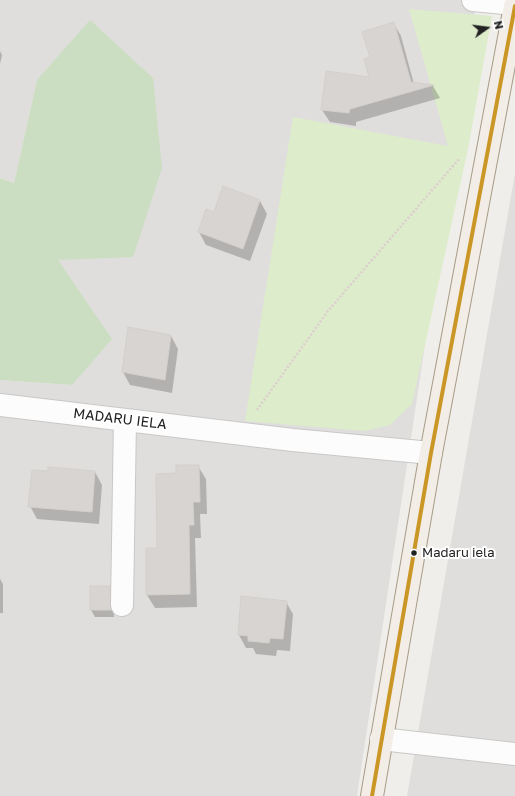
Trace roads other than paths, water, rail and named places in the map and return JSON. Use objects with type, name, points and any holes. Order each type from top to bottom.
[{"type":"main road","points":[[372,796],[431,453],[515,5]]},
{"type":"street","points":[[473,0],[515,5]]},
{"type":"street","name":"MADARU IELA","points":[[0,406],[431,453]]},
{"type":"street","points":[[122,605],[125,420]]},
{"type":"street","points":[[381,739],[515,754]]},
{"type":"place","name":"Madaru iela","points":[[414,553]]}]
